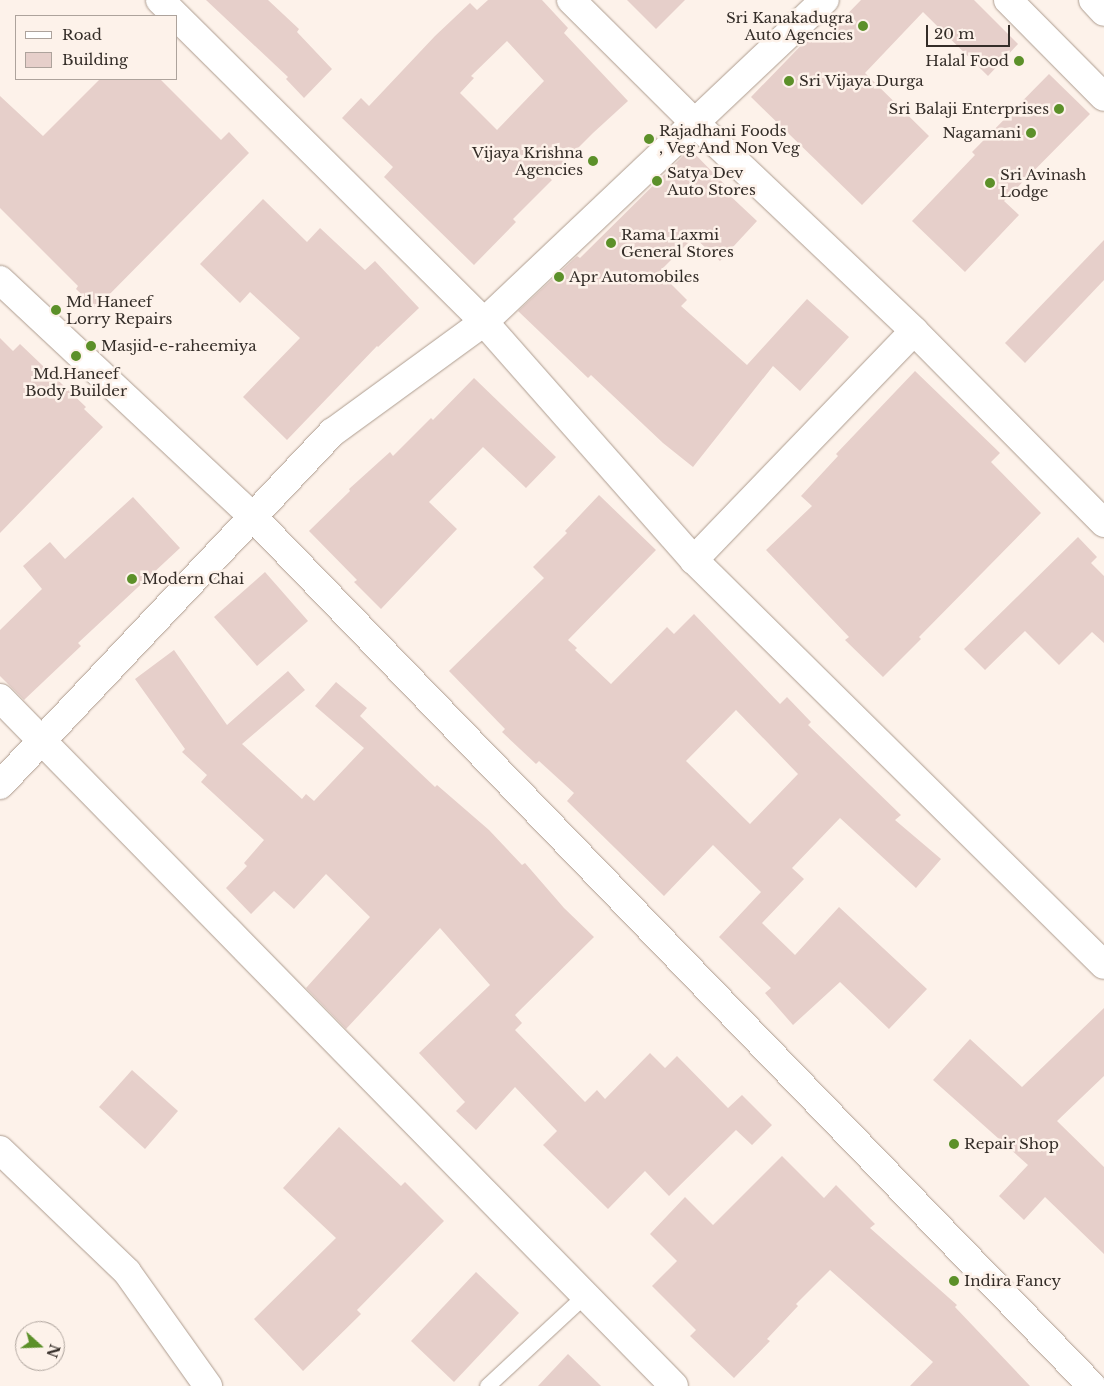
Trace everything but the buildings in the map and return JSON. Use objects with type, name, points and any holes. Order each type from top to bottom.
[{"type":"street","points":[[160,0],[175,15]]},
{"type":"street","points":[[571,0],[694,122],[914,331],[1104,523]]},
{"type":"street","points":[[0,784],[333,432],[484,322],[825,0]]},
{"type":"street","points":[[1008,0],[1104,97]]},
{"type":"street","points":[[1093,0],[1104,12]]},
{"type":"street","points":[[178,18],[484,322],[694,560],[1104,966]]},
{"type":"street","points":[[0,280],[253,517],[1092,1386]]},
{"type":"street","points":[[694,560],[914,331]]},
{"type":"street","points":[[0,698],[674,1386]]},
{"type":"street","points":[[0,1150],[127,1272],[208,1386]]},
{"type":"lane","points":[[487,1386],[585,1295]]},
{"type":"place","name":"Sri Kanakadugra Auto Agencies","points":[[863,26]]},
{"type":"place","name":"Halal Food","points":[[1019,61]]},
{"type":"place","name":"Sri Vijaya Durga","points":[[789,81]]},
{"type":"place","name":"Sri Balaji Enterprises","points":[[1059,109]]},
{"type":"place","name":"Nagamani","points":[[1031,133]]},
{"type":"place","name":"Rajadhani Foods , Veg And Non Veg","points":[[649,139]]},
{"type":"place","name":"Vijaya Krishna Agencies","points":[[593,161]]},
{"type":"place","name":"Satya Dev Auto Stores","points":[[657,181]]},
{"type":"place","name":"Sri Avinash Lodge","points":[[990,183]]},
{"type":"place","name":"Rama Laxmi General Stores","points":[[611,243]]},
{"type":"place","name":"Apr Automobiles","points":[[559,277]]},
{"type":"place","name":"Md Haneef Lorry Repairs","points":[[56,310]]},
{"type":"place","name":"Masjid-e-raheemiya","points":[[91,346]]},
{"type":"place","name":"Md.Haneef Body Builder","points":[[76,356]]},
{"type":"place","name":"Modern Chai","points":[[132,579]]},
{"type":"place","name":"Repair Shop","points":[[954,1144]]},
{"type":"place","name":"Indira Fancy","points":[[954,1281]]}]
